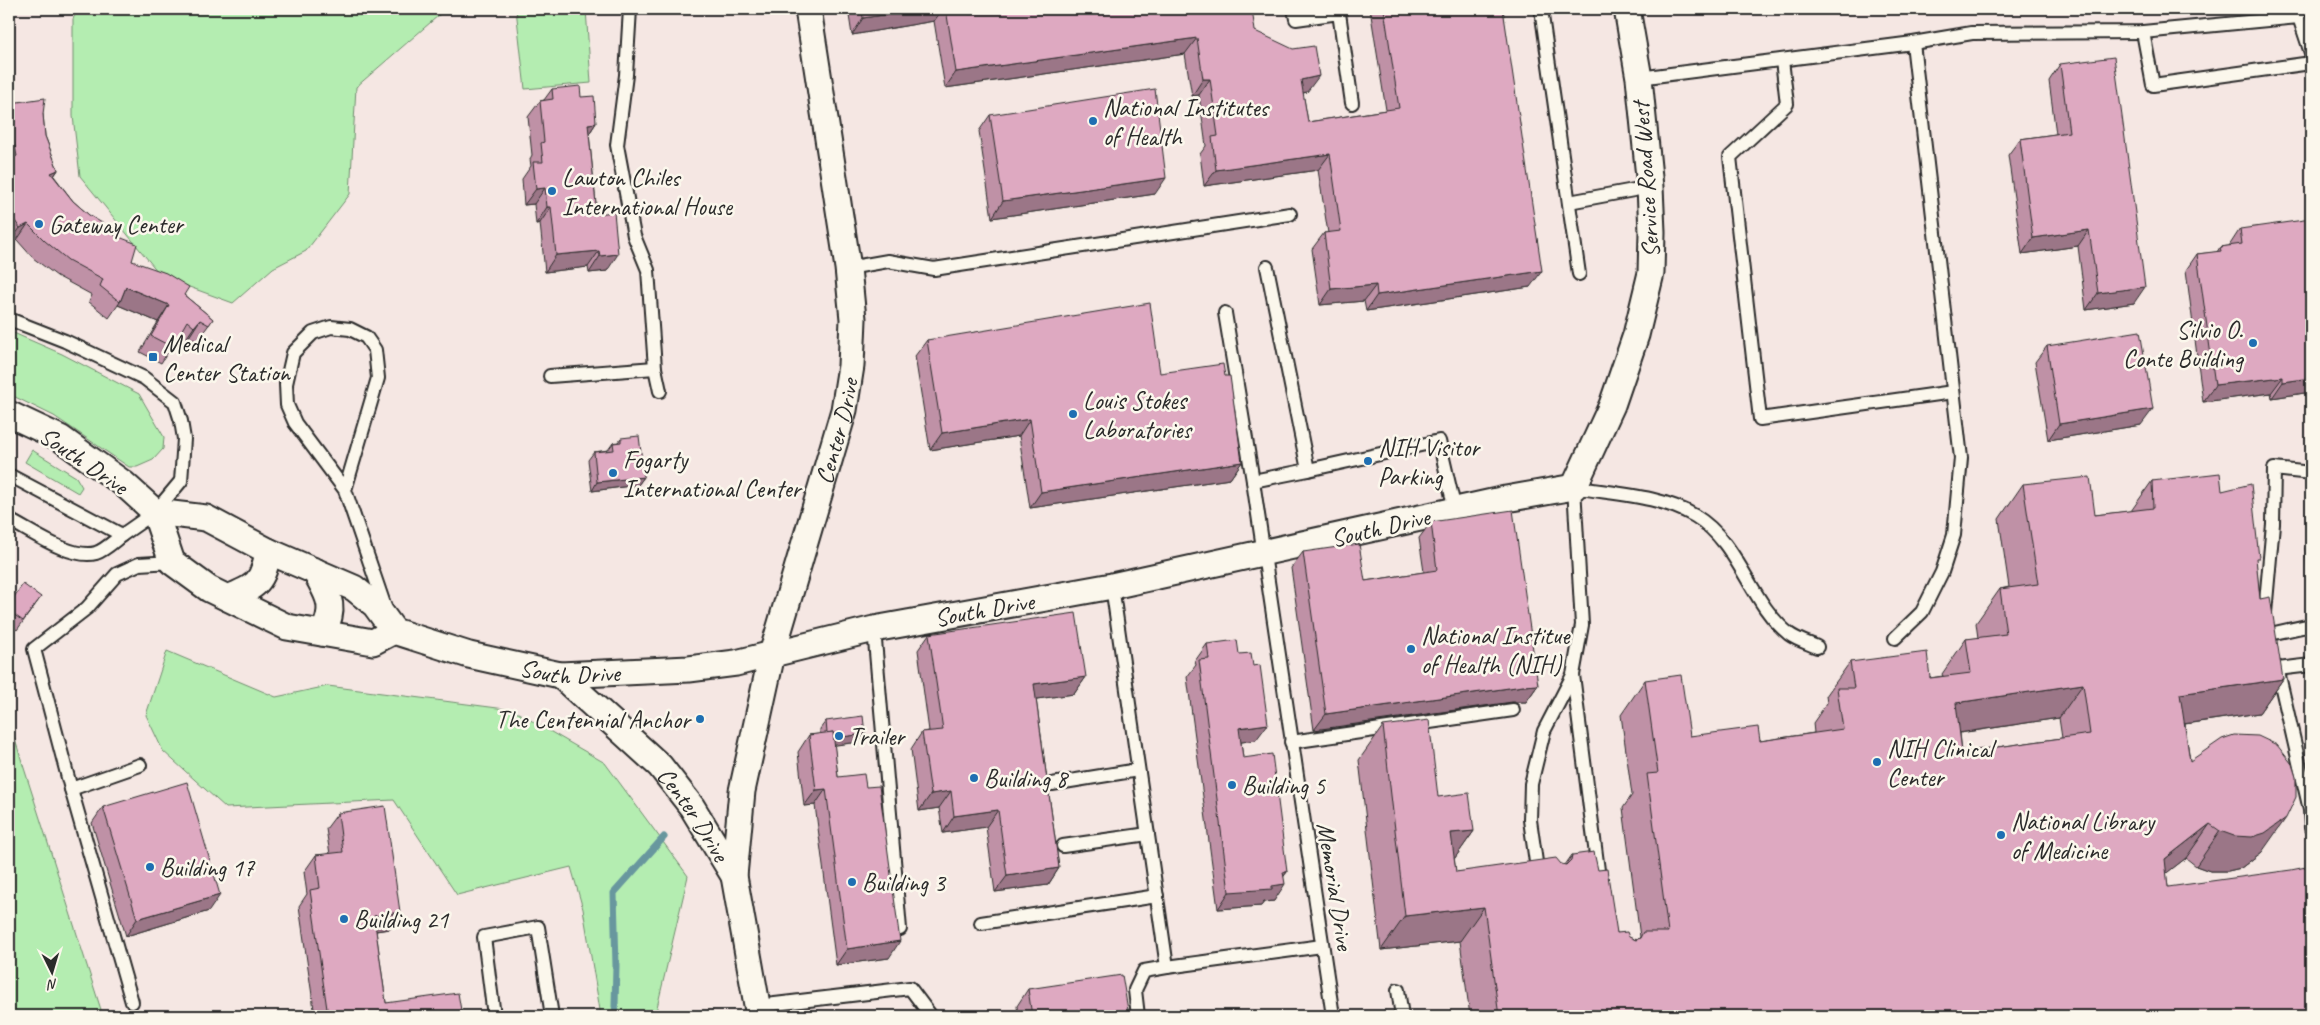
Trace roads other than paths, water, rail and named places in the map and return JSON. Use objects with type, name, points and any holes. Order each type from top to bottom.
[{"type":"street","name":"Center Drive","points":[[758,1011],[734,876],[742,791],[772,654],[844,410],[851,366],[853,319],[848,268],[808,9]]},
{"type":"street","name":"Service Road West","points":[[1574,487],[1612,406],[1636,335],[1651,273],[1650,187],[1639,78],[1627,9]]},
{"type":"street","name":"South Drive","points":[[9,414],[60,438],[124,484],[154,512],[172,562]]},
{"type":"street","name":"South Drive","points":[[154,512],[206,518],[268,551],[354,588],[375,605],[394,631],[469,655],[560,675],[689,669],[736,663],[874,629],[1112,586],[1506,499],[1574,487]]},
{"type":"street","points":[[228,598],[251,588],[264,573],[268,551]]},
{"type":"street","points":[[172,562],[209,589],[287,627],[373,642],[394,631]]},
{"type":"street","points":[[314,571],[327,595],[331,613],[323,633]]},
{"type":"street","name":"Center Drive","points":[[560,675],[660,766],[692,807],[734,876]]},
{"type":"lane","points":[[630,9],[626,75],[617,145],[634,236],[648,270],[655,368],[660,391]]},
{"type":"lane","points":[[1294,9],[1296,19],[1339,13],[1352,103]]},
{"type":"lane","points":[[1541,9],[1579,274]]},
{"type":"lane","points":[[1639,78],[1913,43],[1972,33],[2143,32],[2299,17],[2311,53]]},
{"type":"lane","points":[[2143,32],[2153,85],[2311,62]]},
{"type":"lane","points":[[1895,638],[1922,612],[1942,572],[1954,535],[1961,458],[1913,43]]},
{"type":"lane","points":[[1782,60],[1787,104],[1730,157],[1760,419],[1953,392]]},
{"type":"lane","points":[[1569,202],[1650,187]]},
{"type":"lane","points":[[848,268],[888,261],[934,269],[1290,214]]},
{"type":"lane","points":[[1267,267],[1308,470]]},
{"type":"lane","name":"Memorial Drive","points":[[1226,313],[1333,1016]]},
{"type":"lane","points":[[9,319],[65,341],[144,378],[175,402],[184,440],[181,481],[154,512],[98,552],[84,554],[71,552],[9,520]]},
{"type":"lane","points":[[345,490],[378,378],[375,350],[366,337],[350,329],[331,327],[313,333],[293,353],[286,384],[288,405],[296,423],[345,490],[369,565],[394,631]]},
{"type":"lane","points":[[550,376],[655,368]]},
{"type":"lane","points":[[1253,481],[1439,441],[1455,510]]},
{"type":"lane","points":[[2311,473],[2274,469],[2273,524],[2264,609],[2310,810],[2311,828]]},
{"type":"lane","points":[[9,475],[122,535]]},
{"type":"lane","points":[[1540,891],[1530,820],[1531,784],[1544,731],[1573,675],[1582,624],[1574,487],[1661,501],[1696,516],[1720,536],[1770,616],[1791,636],[1817,647]]},
{"type":"lane","points":[[132,1002],[71,789],[34,649],[87,608],[117,574],[139,564],[172,562]]},
{"type":"lane","points":[[1112,586],[1167,968]]},
{"type":"lane","points":[[2272,643],[2311,624]]},
{"type":"lane","points":[[874,629],[900,930]]},
{"type":"lane","points":[[2278,669],[2311,665]]},
{"type":"lane","points":[[1573,675],[1602,898]]},
{"type":"lane","points":[[1291,742],[1513,710]]},
{"type":"lane","points":[[71,789],[140,765]]},
{"type":"lane","points":[[1052,784],[1138,770]]},
{"type":"lane","points":[[1063,846],[1148,834]]},
{"type":"lane","points":[[981,923],[1157,896]]},
{"type":"lane","points":[[494,1016],[484,937],[538,927],[552,1016]]},
{"type":"lane","points":[[1138,1016],[1134,990],[1144,971],[1322,946]]},
{"type":"lane","points":[[758,1011],[910,988],[931,1016]]},
{"type":"lane","points":[[1398,990],[1402,1016]]},
{"type":"waterway","points":[[617,1016],[615,1006],[614,893],[664,837]]},
{"type":"place","name":"National Institutes of Health","points":[[1093,121]]},
{"type":"place","name":"Lawton Chiles International House","points":[[552,191]]},
{"type":"place","name":"Gateway Center","points":[[39,224]]},
{"type":"place","name":"Silvio O. Conte Building","points":[[2253,343]]},
{"type":"place","name":"Medical Center Station","points":[[153,357]]},
{"type":"place","name":"Louis Stokes Laboratories","points":[[1073,414]]},
{"type":"place","name":"NIH Visitor Parking","points":[[1368,461]]},
{"type":"place","name":"Fogarty International Center","points":[[613,473]]},
{"type":"place","name":"National Institue of Health (NIH)","points":[[1411,649]]},
{"type":"place","name":"The Centennial Anchor","points":[[700,719]]},
{"type":"place","name":"Trailer","points":[[839,736]]},
{"type":"place","name":"NIH Clinical Center","points":[[1877,762]]},
{"type":"place","name":"Building 8","points":[[974,778]]},
{"type":"place","name":"Building 5","points":[[1232,785]]},
{"type":"place","name":"National Library of Medicine","points":[[2001,835]]},
{"type":"place","name":"Building 17","points":[[150,867]]},
{"type":"place","name":"Building 3","points":[[852,882]]},
{"type":"place","name":"Building 21","points":[[344,919]]}]
